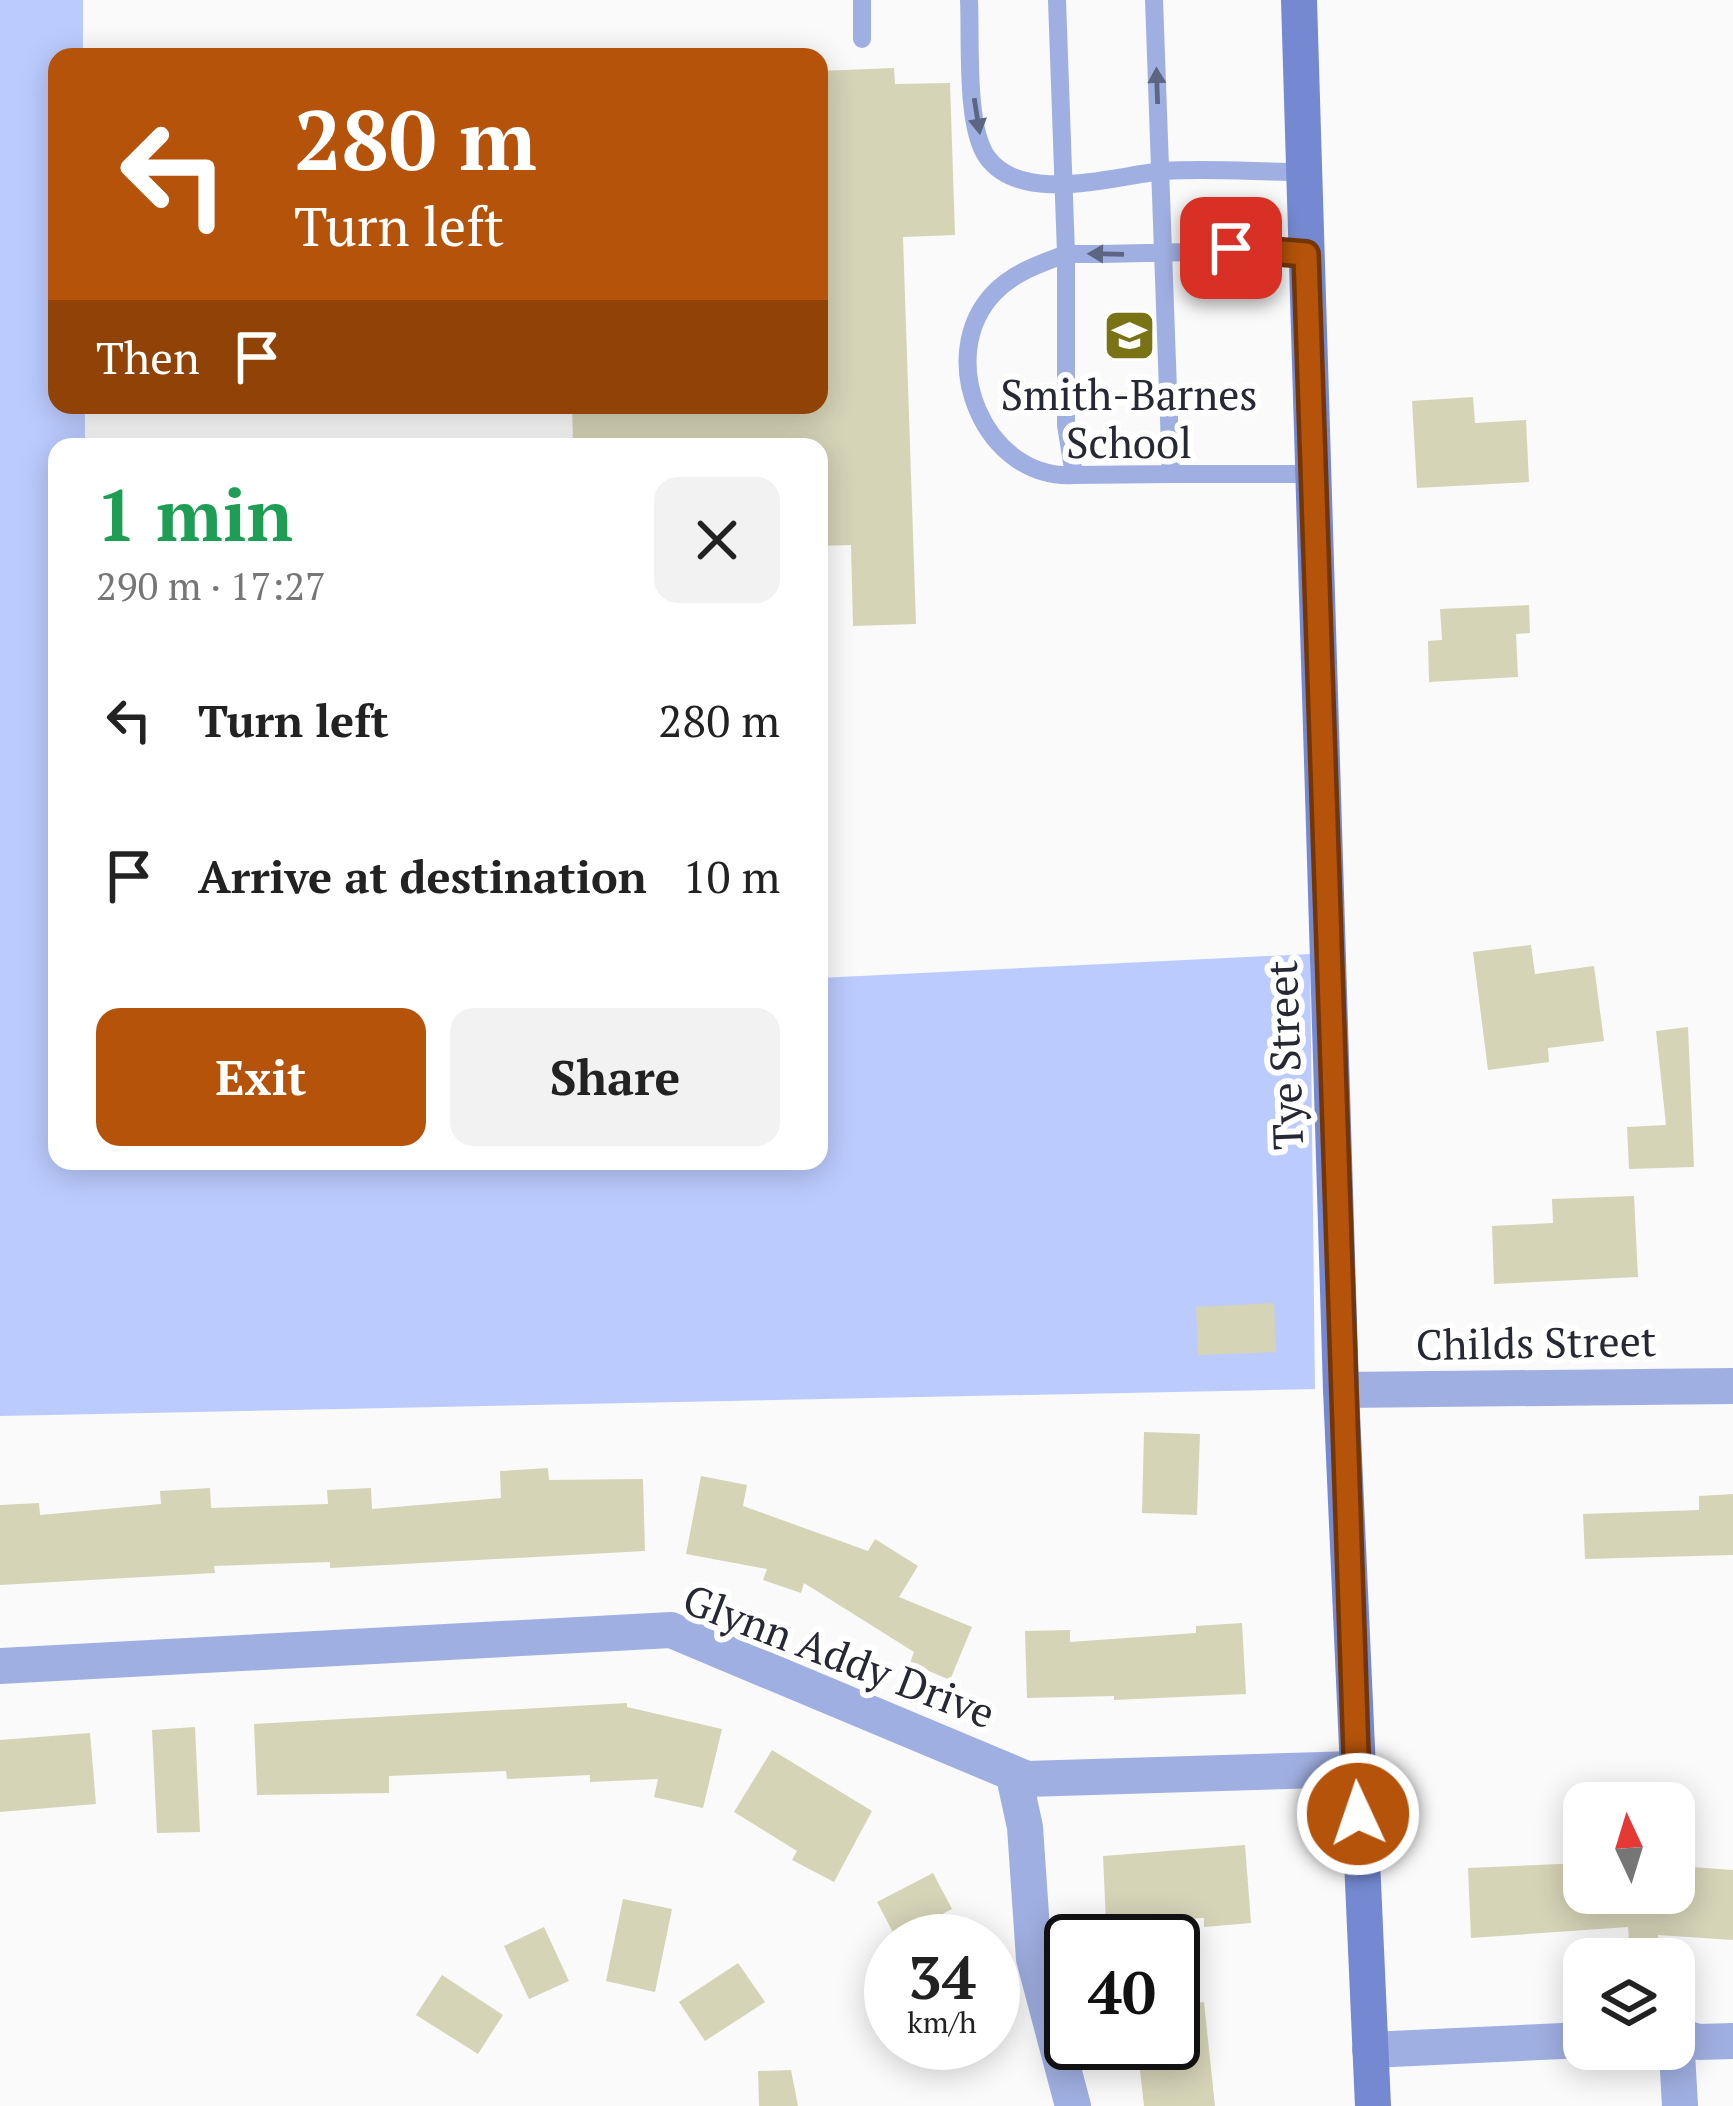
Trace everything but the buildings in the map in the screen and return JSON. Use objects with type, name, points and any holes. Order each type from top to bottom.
[{"type":"street","name":"Tye Street","points":[[1299,0],[1340,1390],[1373,2106]]},
{"type":"street","name":"Childs Street","points":[[1340,1390],[1733,1386]]},
{"type":"street","name":"Glynn Addy Drive","points":[[0,1666],[671,1630],[1027,1779],[1355,1769]]},
{"type":"street","points":[[1027,1779],[1016,1786],[1025,1827],[1034,1959],[1073,2106]]},
{"type":"street","points":[[1370,2050],[1563,2041]]},
{"type":"street","points":[[1695,2041],[1733,2041]]},
{"type":"street","points":[[1677,2070],[1680,2106]]},
{"type":"lane","points":[[862,0],[862,39]]},
{"type":"lane","points":[[969,0],[975,122],[987,157],[1019,181],[1112,183],[1161,171],[1304,172]]},
{"type":"lane","points":[[1057,0],[1066,254],[1066,424],[1074,475]]},
{"type":"lane","points":[[1154,0],[1171,474]]},
{"type":"lane","points":[[1306,254],[1231,248],[1066,254],[1022,271],[992,295],[975,323],[967,364],[970,393],[985,427],[1004,451],[1054,476],[1313,474]]},
{"type":"shaded area","points":[[0,0],[83,0],[83,48],[48,48],[48,414],[85,414],[85,438],[48,438],[48,1170],[828,1170],[828,978],[1310,954],[1315,1389],[0,1416]]},
{"type":"place","name":"Smith-Barnes School","points":[[1129,336]]},
{"type":"route","points":[[1231,248],[1306,254],[1340,1390],[1358,1814]]}]
